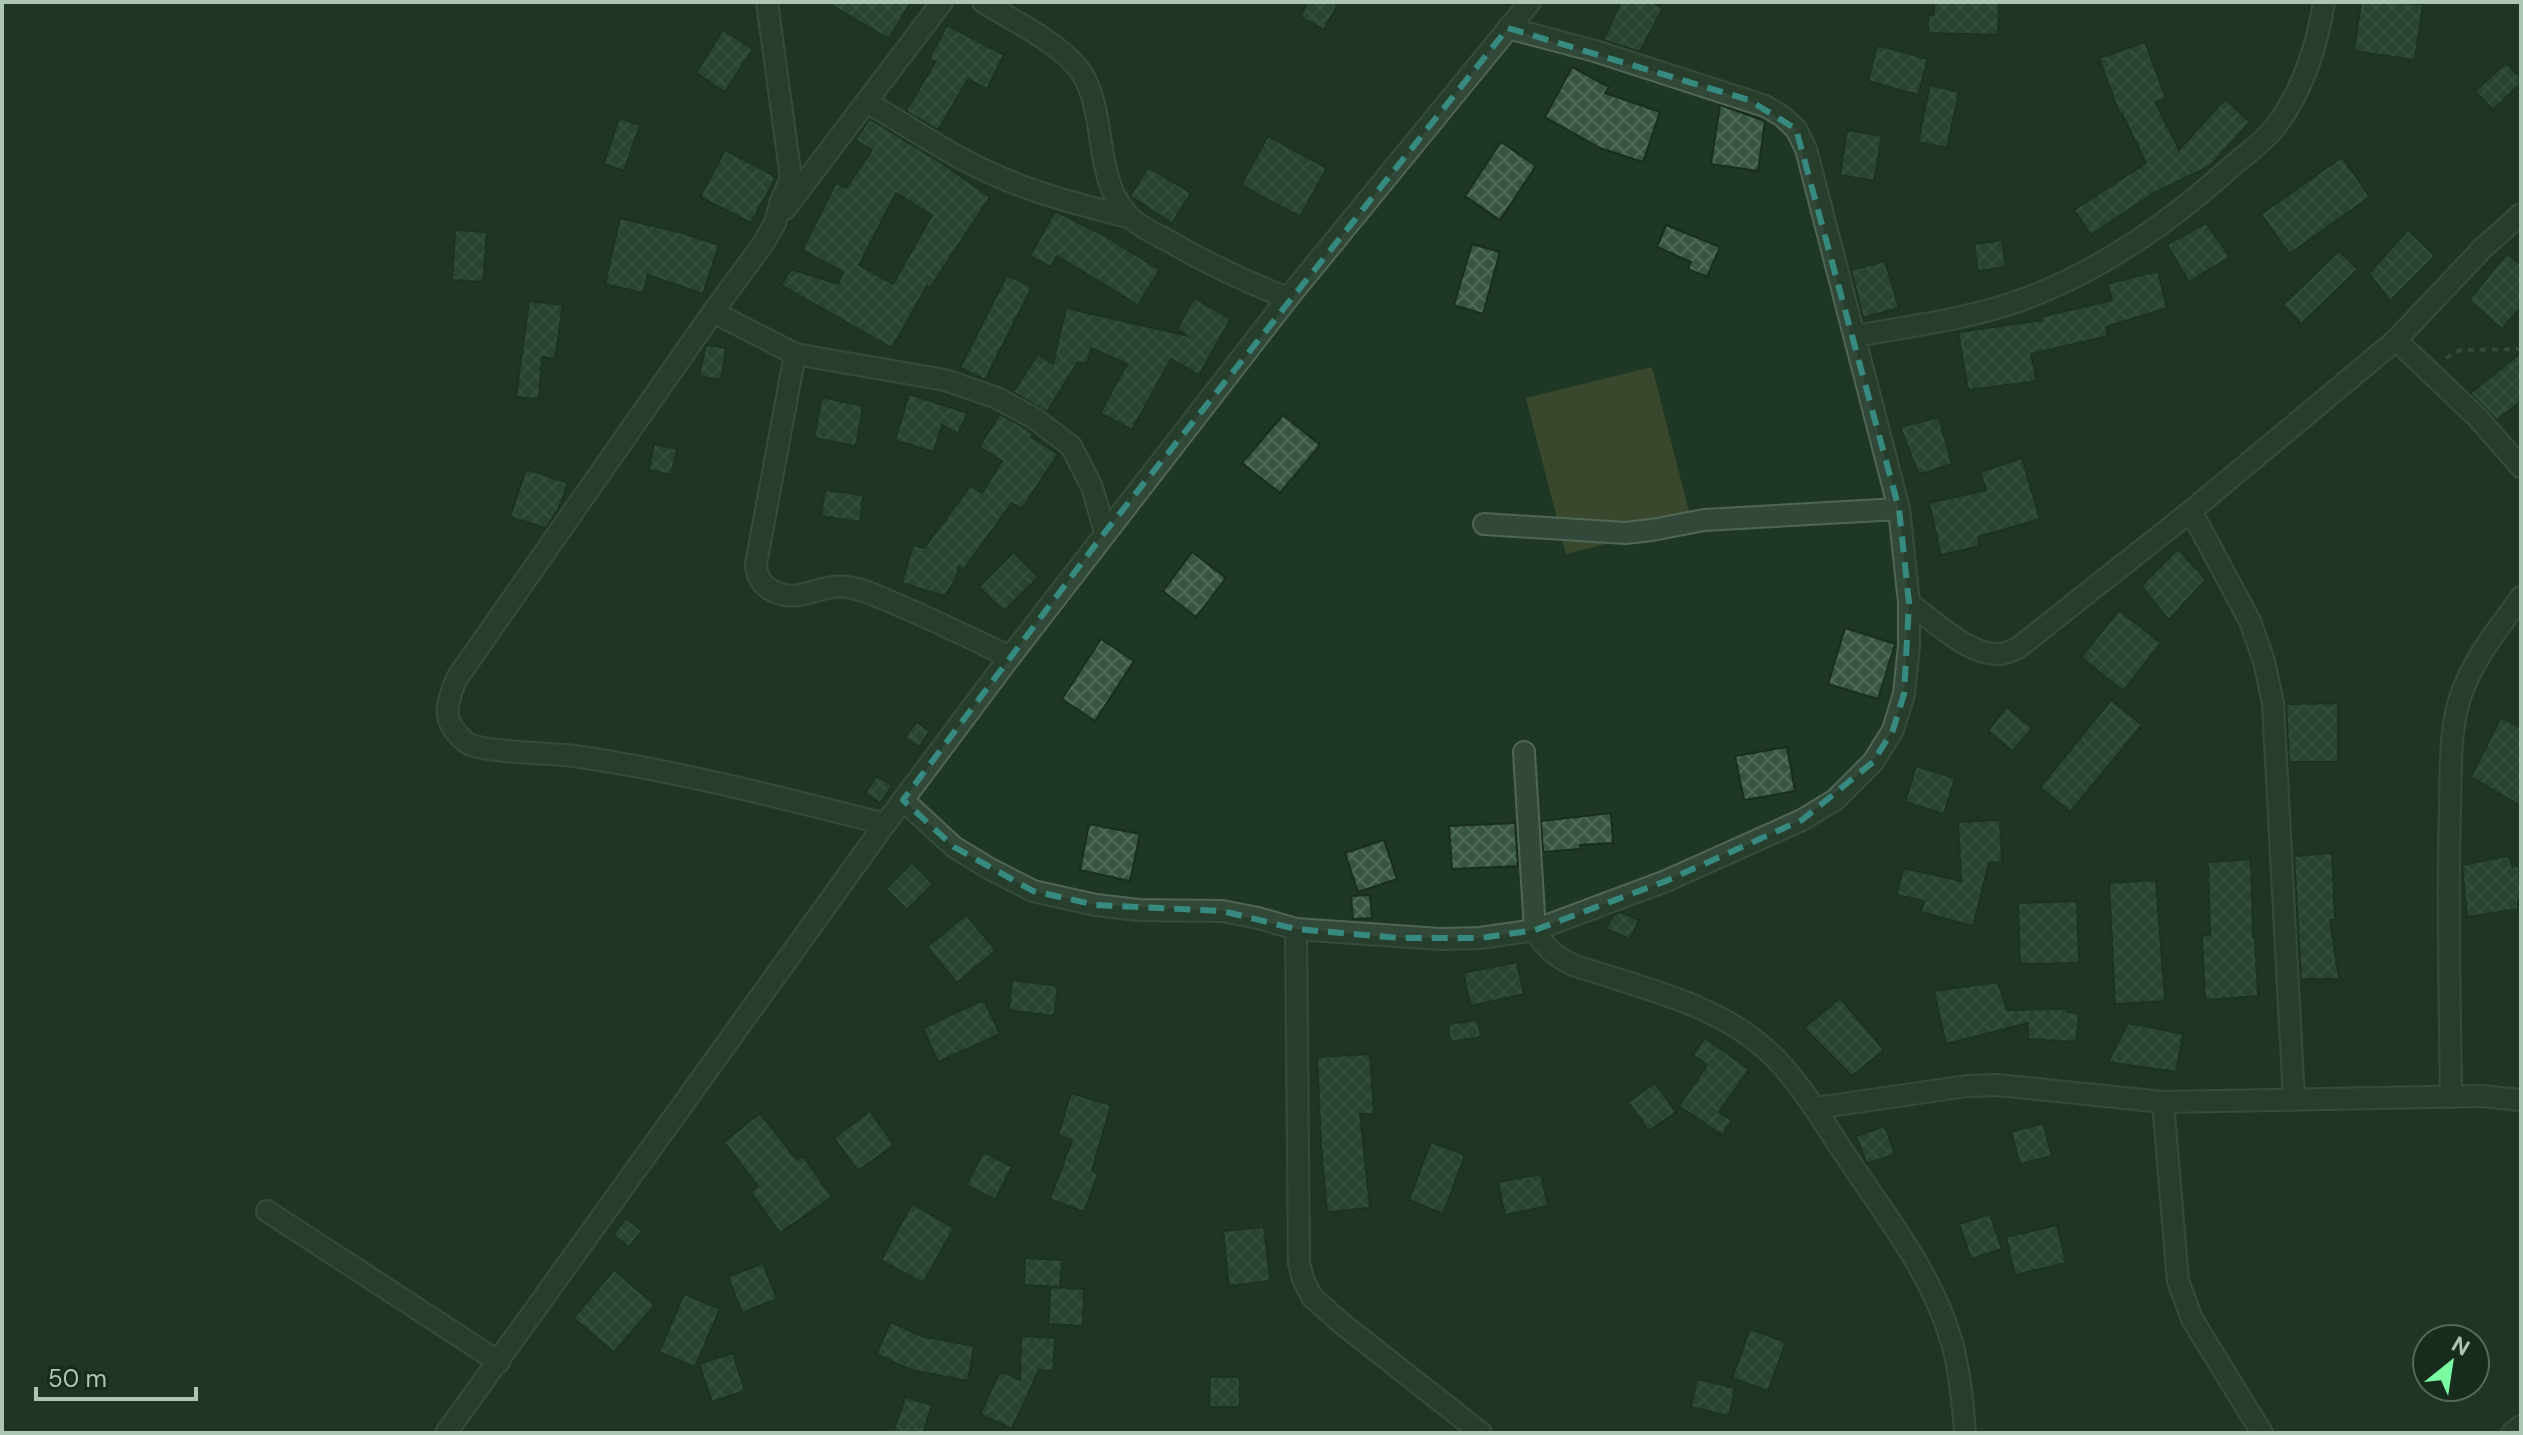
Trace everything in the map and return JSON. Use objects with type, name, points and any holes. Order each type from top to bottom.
[{"type":"street","points":[[767,2],[791,178],[775,223]]},
{"type":"street","points":[[885,824],[676,772],[565,755],[489,750],[468,745],[449,725],[447,700],[457,678],[775,223],[942,2]]},
{"type":"street","points":[[983,2],[1057,48],[1084,77],[1093,99],[1110,184],[1117,200],[1131,218]]},
{"type":"street","points":[[446,1433],[885,824],[1010,657],[1288,298],[1530,2]]},
{"type":"street","points":[[1855,336],[1956,318],[2010,304],[2113,258],[2159,226],[2275,129],[2305,72],[2318,37],[2324,2]]},
{"type":"street","points":[[903,800],[954,847],[1033,891],[1096,905],[1138,910],[1222,911],[1296,929],[1440,939],[1480,938],[1535,930],[1666,881],[1802,820],[1835,800],[1873,762],[1893,730],[1904,694],[1909,646],[1909,603],[1899,509],[1806,149],[1796,129],[1765,106],[1595,51],[1508,28]]},
{"type":"street","points":[[868,103],[999,177],[1035,191],[1131,218],[1207,263],[1288,298]]},
{"type":"street","points":[[1909,603],[1968,646],[1984,653],[2002,654],[2018,648],[2191,511],[2396,340],[2483,248],[2521,214]]},
{"type":"street","points":[[713,312],[795,354],[945,380],[997,398],[1034,418],[1071,446],[1092,487],[1105,532]]},
{"type":"street","points":[[2396,340],[2477,417],[2521,467]]},
{"type":"street","points":[[795,354],[756,564],[756,574],[762,584],[778,594],[789,596],[832,585],[851,587],[945,625],[1010,657]]},
{"type":"street","points":[[1484,524],[1625,533],[1704,520],[1899,509]]},
{"type":"street","points":[[2191,511],[2250,621],[2264,661],[2273,703],[2294,1100]]},
{"type":"street","points":[[2451,1097],[2448,866],[2454,731],[2458,704],[2466,682],[2483,650],[2521,597]]},
{"type":"street","points":[[1524,752],[1535,930],[1544,947],[1573,965],[1709,1014],[1761,1045],[1786,1069],[1816,1108],[1926,1279],[1952,1343],[1965,1433]]},
{"type":"street","points":[[1296,929],[1299,1263],[1303,1279],[1312,1297],[1340,1322],[1481,1433]]},
{"type":"street","points":[[1816,1108],[1942,1088],[1998,1085],[2163,1102],[2481,1096],[2521,1100]]},
{"type":"street","points":[[2163,1102],[2178,1281],[2192,1319],[2262,1433]]},
{"type":"street","points":[[267,1211],[499,1362]]},
{"type":"street","points":[[2512,1433],[2521,1426]]},
{"type":"path","points":[[2426,369],[2460,350],[2521,349]]},
{"type":"highlighted area","points":[[1508,28],[1749,100],[1796,129],[1899,509],[1909,603],[1904,694],[1893,730],[1873,762],[1802,820],[1666,881],[1535,930],[1480,938],[1400,938],[1296,929],[1222,911],[1096,905],[1033,891],[954,847],[903,800],[1105,532]]},
{"type":"green space","points":[[1652,367],[1692,523],[1566,554],[1526,398]]},
{"type":"building","points":[[826,2],[911,2],[889,39]]},
{"type":"building","points":[[1308,2],[1339,2],[1324,30],[1300,17]]},
{"type":"building","points":[[1621,2],[1651,2],[1663,8],[1640,52],[1603,40]]},
{"type":"building","points":[[1934,2],[1999,2],[1998,35],[1928,33],[1928,15],[1934,15]]},
{"type":"building","points":[[2361,2],[2423,4],[2415,60],[2354,51]]},
{"type":"building","points":[[947,25],[1004,55],[987,89],[968,79],[938,130],[906,111],[935,62],[929,59]]},
{"type":"building","points":[[723,30],[753,49],[725,92],[696,73]]},
{"type":"building","points":[[2145,42],[2166,98],[2155,102],[2179,150],[2225,99],[2250,122],[2210,166],[2152,194],[2091,235],[2074,210],[2146,163],[2120,115],[2099,58]]},
{"type":"building","points":[[1877,45],[1928,59],[1918,95],[1868,81]]},
{"type":"building","points":[[2506,63],[2521,78],[2521,83],[2493,110],[2475,91]]},
{"type":"building","points":[[1572,67],[1609,87],[1605,93],[1660,112],[1643,162],[1600,148],[1545,117]]},
{"type":"building","points":[[1930,85],[1959,92],[1947,148],[1918,142]]},
{"type":"building","points":[[1720,105],[1765,121],[1758,171],[1711,164]]},
{"type":"building","points":[[619,118],[640,125],[624,171],[604,164]]},
{"type":"building","points":[[870,119],[990,197],[930,288],[927,286],[892,348],[781,285],[791,269],[838,284],[843,272],[802,250],[836,183],[846,188],[872,150],[855,140]],"holes":[[[896,193],[932,215],[893,284],[859,265]]]},
{"type":"building","points":[[1847,130],[1882,136],[1874,181],[1840,175]]},
{"type":"building","points":[[1268,136],[1327,168],[1300,217],[1241,185]]},
{"type":"building","points":[[1501,142],[1536,166],[1500,220],[1465,196]]},
{"type":"building","points":[[725,150],[776,177],[751,223],[700,197]]},
{"type":"building","points":[[2342,157],[2370,197],[2289,254],[2261,214]]},
{"type":"building","points":[[1148,167],[1191,193],[1172,223],[1130,196]]},
{"type":"building","points":[[1055,211],[1105,236],[1160,270],[1138,305],[1057,256],[1051,267],[1030,256]]},
{"type":"building","points":[[620,218],[719,245],[703,294],[648,275],[643,293],[605,284]]},
{"type":"building","points":[[2206,223],[2230,257],[2189,282],[2167,245]]},
{"type":"building","points":[[1666,225],[1720,247],[1707,277],[1688,269],[1691,262],[1657,247]]},
{"type":"building","points":[[455,230],[487,232],[483,282],[452,280]]},
{"type":"building","points":[[2408,230],[2435,256],[2390,301],[2369,273]]},
{"type":"building","points":[[2002,240],[2006,267],[1978,271],[1974,244]]},
{"type":"building","points":[[1472,244],[1500,252],[1483,314],[1454,305]]},
{"type":"building","points":[[2339,251],[2358,269],[2301,324],[2283,305]]},
{"type":"building","points":[[2507,253],[2521,265],[2521,307],[2502,329],[2469,300]]},
{"type":"building","points":[[1885,261],[1899,308],[1863,318],[1851,270]]},
{"type":"building","points":[[2158,271],[2167,308],[2106,327],[2108,336],[2031,354],[2037,381],[1968,390],[1958,332],[2042,320],[2041,317],[2112,300],[2107,284]]},
{"type":"building","points":[[1007,275],[1032,287],[985,380],[960,368]]},
{"type":"building","points":[[1194,298],[1231,319],[1199,375],[1171,359],[1132,430],[1100,413],[1127,364],[1091,348],[1087,364],[1078,362],[1047,412],[1013,392],[1038,354],[1053,364],[1066,308],[1188,336],[1177,329]]},
{"type":"building","points":[[529,301],[563,305],[555,359],[542,357],[539,399],[516,397]]},
{"type":"building","points":[[706,345],[726,348],[721,380],[699,376]]},
{"type":"building","points":[[2521,353],[2521,401],[2497,420],[2470,393]]},
{"type":"building","points":[[909,394],[968,413],[958,434],[942,425],[934,452],[895,440]]},
{"type":"building","points":[[822,397],[863,406],[856,446],[814,438]]},
{"type":"building","points":[[1000,414],[1027,429],[1033,434],[1031,437],[1058,454],[1022,509],[1012,503],[963,570],[959,567],[955,581],[944,596],[902,583],[913,545],[924,548],[971,485],[982,493],[1002,461],[979,447]]},
{"type":"building","points":[[1283,415],[1320,445],[1280,493],[1242,463]]},
{"type":"building","points":[[1939,417],[1952,464],[1918,473],[1900,427]]},
{"type":"building","points":[[654,444],[677,449],[671,475],[649,470]]},
{"type":"building","points":[[2022,458],[2040,519],[1978,537],[1980,546],[1941,555],[1929,503],[1986,490],[1980,472]]},
{"type":"building","points":[[526,469],[568,483],[558,510],[546,528],[510,517]]},
{"type":"building","points":[[825,490],[863,495],[860,522],[821,516]]},
{"type":"building","points":[[2178,549],[2206,579],[2169,620],[2141,586]]},
{"type":"building","points":[[1014,552],[1039,577],[1004,611],[979,587]]},
{"type":"building","points":[[1192,552],[1226,578],[1196,617],[1163,591]]},
{"type":"building","points":[[2119,610],[2161,643],[2123,691],[2081,657]]},
{"type":"building","points":[[1845,628],[1895,644],[1878,699],[1828,684]]},
{"type":"building","points":[[1101,639],[1134,661],[1095,721],[1062,699]]},
{"type":"building","points":[[2111,700],[2142,725],[2070,812],[2040,787]]},
{"type":"building","points":[[2338,703],[2338,762],[2289,762],[2286,704]]},
{"type":"building","points":[[2007,707],[2032,728],[2013,751],[1988,731]]},
{"type":"building","points":[[2501,717],[2521,728],[2521,806],[2471,777]]},
{"type":"building","points":[[917,722],[930,731],[919,747],[905,737]]},
{"type":"building","points":[[1787,747],[1795,791],[1744,800],[1735,756]]},
{"type":"building","points":[[1916,766],[1955,778],[1944,814],[1905,802]]},
{"type":"building","points":[[877,776],[892,786],[880,803],[865,793]]},
{"type":"building","points":[[1611,813],[1613,843],[1543,852],[1541,821]]},
{"type":"building","points":[[2000,820],[2002,862],[1989,863],[1973,926],[1921,912],[1924,901],[1897,895],[1903,868],[1961,881],[1958,822]]},
{"type":"building","points":[[1515,823],[1518,866],[1452,869],[1449,826]]},
{"type":"building","points":[[1089,824],[1140,834],[1130,881],[1080,870]]},
{"type":"building","points":[[1384,840],[1397,879],[1358,892],[1345,853]]},
{"type":"building","points":[[2332,853],[2335,920],[2330,920],[2339,979],[2301,979],[2294,856]]},
{"type":"building","points":[[2508,856],[2513,867],[2519,866],[2521,899],[2518,909],[2467,917],[2462,865]]},
{"type":"building","points":[[2251,859],[2258,996],[2205,1000],[2202,935],[2210,935],[2208,862]]},
{"type":"building","points":[[912,863],[933,884],[907,910],[886,889]]},
{"type":"building","points":[[2156,880],[2165,1001],[2115,1004],[2109,883]]},
{"type":"building","points":[[1370,895],[1372,918],[1353,919],[1351,896]]},
{"type":"building","points":[[2077,901],[2079,963],[2020,964],[2018,903]]},
{"type":"building","points":[[1621,912],[1639,920],[1630,939],[1606,929],[1613,915]]},
{"type":"building","points":[[966,915],[996,950],[957,983],[927,947]]},
{"type":"building","points":[[1517,962],[1524,994],[1471,1006],[1463,973]]},
{"type":"building","points":[[1012,980],[1058,986],[1054,1016],[1009,1010]]},
{"type":"building","points":[[1998,982],[2007,1010],[2067,1009],[2067,1012],[2079,1014],[2076,1042],[2028,1039],[2028,1023],[1946,1044],[1934,991]]},
{"type":"building","points":[[1840,998],[1884,1050],[1852,1076],[1804,1028]]},
{"type":"building","points":[[985,1002],[1000,1034],[938,1062],[923,1028]]},
{"type":"building","points":[[1478,1020],[1481,1037],[1450,1042],[1448,1024]]},
{"type":"building","points":[[2128,1023],[2183,1034],[2176,1072],[2108,1062]]},
{"type":"building","points":[[1705,1038],[1749,1069],[1719,1112],[1732,1121],[1722,1135],[1679,1106],[1707,1065],[1693,1055]]},
{"type":"building","points":[[1370,1054],[1374,1114],[1360,1114],[1370,1208],[1327,1212],[1317,1057]]},
{"type":"building","points":[[1655,1083],[1676,1112],[1649,1131],[1628,1102]]},
{"type":"building","points":[[1071,1093],[1111,1105],[1092,1171],[1098,1174],[1084,1212],[1050,1199],[1072,1140],[1058,1135]]},
{"type":"building","points":[[870,1111],[894,1145],[858,1171],[834,1138]]},
{"type":"building","points":[[760,1113],[797,1160],[803,1156],[832,1197],[780,1233],[751,1192],[758,1186],[724,1142]]},
{"type":"building","points":[[2043,1123],[2052,1156],[2020,1164],[2011,1132]]},
{"type":"building","points":[[1885,1126],[1895,1154],[1867,1164],[1856,1136]]},
{"type":"building","points":[[1431,1142],[1465,1155],[1443,1214],[1409,1200]]},
{"type":"building","points":[[984,1152],[1012,1167],[995,1200],[966,1185]]},
{"type":"building","points":[[1541,1174],[1548,1206],[1505,1215],[1498,1182]]},
{"type":"building","points":[[912,1204],[954,1228],[923,1283],[881,1260]]},
{"type":"building","points":[[1990,1214],[2002,1249],[1971,1259],[1959,1224]]},
{"type":"building","points":[[626,1218],[642,1231],[629,1247],[613,1235]]},
{"type":"building","points":[[2057,1225],[2066,1263],[2015,1275],[2006,1237]]},
{"type":"building","points":[[1264,1227],[1270,1281],[1229,1286],[1223,1231]]},
{"type":"building","points":[[1025,1258],[1062,1260],[1060,1287],[1024,1285]]},
{"type":"building","points":[[763,1263],[777,1299],[742,1313],[728,1277]]},
{"type":"building","points":[[614,1270],[655,1305],[614,1352],[573,1318]]},
{"type":"building","points":[[1050,1287],[1084,1289],[1083,1326],[1049,1324]]},
{"type":"building","points":[[684,1294],[720,1309],[695,1367],[659,1352]]},
{"type":"building","points":[[891,1322],[921,1336],[974,1346],[968,1381],[911,1370],[876,1354]]},
{"type":"building","points":[[1750,1329],[1786,1342],[1768,1391],[1732,1378]]},
{"type":"building","points":[[1021,1336],[1055,1338],[1053,1371],[1039,1370],[1012,1429],[980,1414],[999,1373],[1020,1380]]},
{"type":"building","points":[[733,1353],[745,1391],[712,1402],[699,1364]]},
{"type":"building","points":[[1210,1377],[1240,1377],[1240,1407],[1209,1407]]},
{"type":"building","points":[[1697,1379],[1735,1388],[1729,1416],[1691,1407]]},
{"type":"building","points":[[905,1397],[932,1405],[923,1433],[893,1433]]}]
